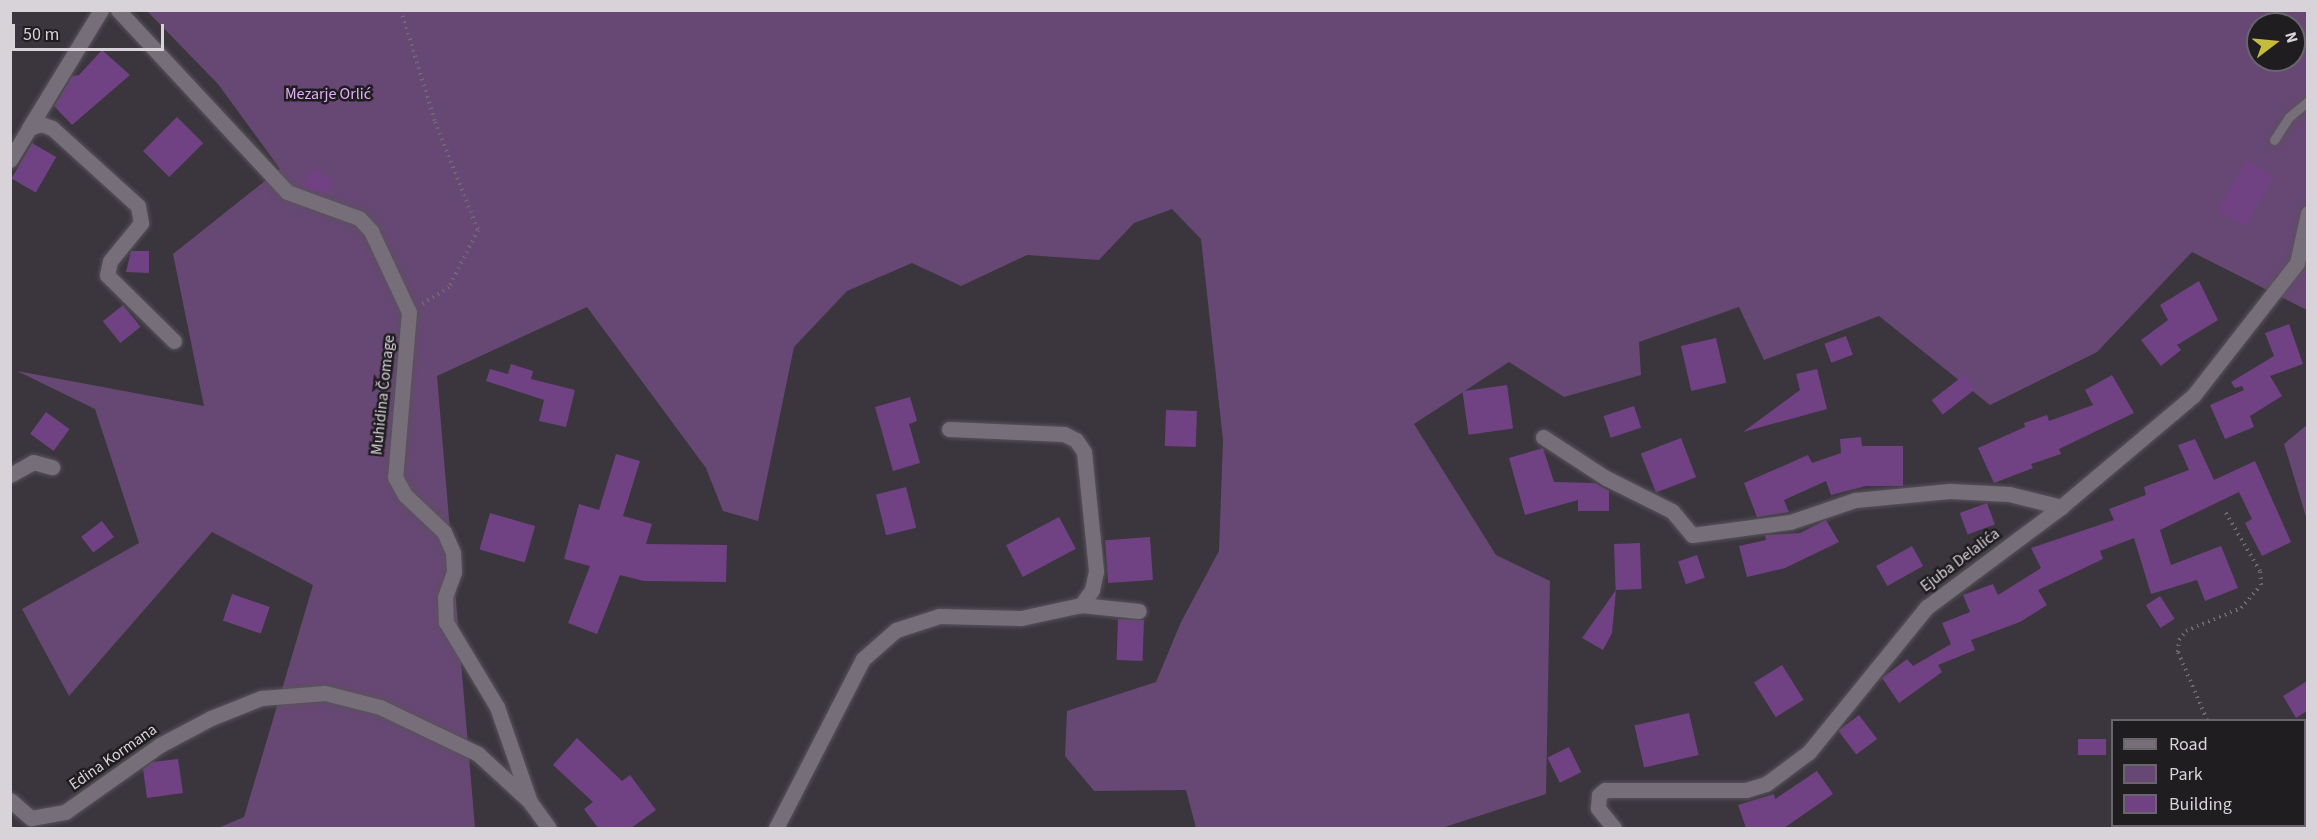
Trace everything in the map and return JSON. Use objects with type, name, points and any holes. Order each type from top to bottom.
[{"type":"street","points":[[10,160],[101,10]]},
{"type":"street","name":"Muhidina Čomage","points":[[118,10],[286,192],[359,219],[371,231],[409,312],[395,477],[405,495],[444,532],[453,552],[454,572],[445,597],[446,622],[497,707],[530,802],[549,828]]},
{"type":"street","points":[[29,128],[41,124],[52,128],[138,206],[141,223],[110,261],[107,275],[174,341]]},
{"type":"street","name":"Ejuba Delalića","points":[[1614,828],[1598,808],[1599,795],[1605,790],[1680,787],[1724,792],[1766,784],[1809,752],[1927,607],[2061,507],[2193,396],[2297,263],[2307,213]]},
{"type":"street","points":[[949,429],[1064,434],[1076,440],[1084,452],[1096,571],[1092,590],[1081,605]]},
{"type":"street","points":[[1543,437],[1606,478],[1672,511],[1692,534],[1790,522],[1855,500],[1950,490],[2009,494],[2061,507]]},
{"type":"street","points":[[10,475],[33,462],[52,467]]},
{"type":"street","points":[[776,828],[863,659],[896,630],[939,616],[1021,618],[1081,605],[1139,611]]},
{"type":"street","name":"Edina Kormana","points":[[10,800],[32,818],[65,812],[160,745],[211,718],[261,698],[325,693],[380,707],[477,754],[530,802]]},
{"type":"lane","points":[[2274,140],[2289,117],[2307,101]]},
{"type":"path","points":[[401,10],[435,122],[478,230],[449,287],[409,312]]},
{"type":"path","points":[[2207,719],[2178,652],[2179,640],[2186,631],[2241,608],[2261,585],[2260,571],[2224,510]]},
{"type":"green space","name":"Mezarje Orlić","points":[[147,11],[2307,11],[2307,310],[2192,252],[2097,352],[1990,405],[1879,316],[1764,360],[1739,307],[1639,342],[1641,375],[1564,397],[1509,362],[1414,424],[1496,555],[1550,581],[1546,794],[1442,828],[1196,828],[1186,790],[1094,791],[1065,756],[1067,711],[1156,682],[1181,622],[1219,551],[1223,440],[1201,239],[1172,209],[1134,223],[1099,260],[1027,255],[961,286],[912,263],[847,291],[794,347],[758,521],[723,511],[706,468],[587,307],[437,376],[475,828],[218,828],[244,817],[313,585],[212,532],[69,696],[22,609],[139,543],[95,409],[17,371],[204,406],[173,254],[280,169],[218,84]]},
{"type":"green space","points":[[2307,425],[2307,520],[2284,444]]},
{"type":"building","points":[[102,50],[130,75],[72,125],[54,106],[72,76],[79,75]]},
{"type":"building","points":[[177,117],[203,143],[169,177],[143,151]]},
{"type":"building","points":[[32,143],[56,157],[36,193],[12,179]]},
{"type":"building","points":[[2246,161],[2274,177],[2245,226],[2218,210]]},
{"type":"building","points":[[314,168],[334,182],[325,195],[301,187]]},
{"type":"building","points":[[131,251],[149,251],[149,273],[126,272]]},
{"type":"building","points":[[2199,281],[2218,320],[2177,345],[2181,350],[2161,366],[2141,340],[2168,320],[2160,305]]},
{"type":"building","points":[[123,305],[141,327],[120,343],[103,321]]},
{"type":"building","points":[[2289,324],[2303,364],[2270,376],[2282,396],[2250,416],[2254,427],[2225,439],[2210,405],[2244,390],[2242,386],[2235,388],[2231,382],[2274,356],[2265,333]]},
{"type":"building","points":[[1846,336],[1853,355],[1831,363],[1824,344]]},
{"type":"building","points":[[1716,338],[1726,383],[1691,391],[1681,346]]},
{"type":"building","points":[[511,364],[533,371],[531,379],[575,390],[566,427],[539,421],[544,400],[486,381],[490,369],[508,374]]},
{"type":"building","points":[[1817,369],[1827,409],[1743,432],[1800,390],[1796,374]]},
{"type":"building","points":[[1964,375],[1975,389],[1943,414],[1932,400]]},
{"type":"building","points":[[2112,375],[2134,413],[2059,449],[2061,454],[2031,464],[2033,468],[1994,483],[1978,448],[2025,427],[2024,423],[2047,415],[2049,421],[2093,405],[2085,390]]},
{"type":"building","points":[[1507,385],[1513,429],[1469,435],[1462,391]]},
{"type":"building","points":[[910,397],[917,421],[909,424],[920,463],[893,471],[875,407]]},
{"type":"building","points":[[1634,406],[1641,428],[1611,438],[1604,416]]},
{"type":"building","points":[[1166,410],[1197,411],[1196,447],[1165,446]]},
{"type":"building","points":[[46,412],[69,429],[54,451],[30,434]]},
{"type":"building","points":[[1861,437],[1862,446],[1903,446],[1903,486],[1866,486],[1831,495],[1826,481],[1784,500],[1789,512],[1757,517],[1744,483],[1808,455],[1812,463],[1841,453],[1840,439]]},
{"type":"building","points":[[1681,438],[1696,477],[1656,493],[1641,453]]},
{"type":"building","points":[[2195,439],[2214,480],[2255,461],[2291,542],[2262,556],[2245,523],[2252,519],[2239,492],[2160,530],[2171,565],[2221,546],[2238,588],[2205,601],[2197,580],[2151,594],[2134,538],[2100,551],[2103,559],[2038,590],[2047,605],[2020,622],[1971,640],[1975,650],[1938,665],[1942,672],[1899,703],[1882,678],[1907,659],[1913,666],[1951,644],[1942,623],[1970,612],[1963,595],[1993,584],[1998,595],[2041,568],[2031,548],[2114,520],[2109,509],[2146,495],[2144,487],[2189,470],[2178,445]]},
{"type":"building","points":[[1543,448],[1554,482],[1595,483],[1609,491],[1609,511],[1578,511],[1578,500],[1525,515],[1509,458]]},
{"type":"building","points":[[616,454],[640,461],[623,516],[652,524],[646,544],[727,545],[726,582],[644,581],[620,575],[597,634],[568,623],[590,566],[564,559],[579,504],[599,510]]},
{"type":"building","points":[[906,487],[916,528],[886,535],[876,494]]},
{"type":"building","points":[[1987,503],[1995,525],[1968,535],[1960,513]]},
{"type":"building","points":[[490,513],[535,526],[525,562],[480,550]]},
{"type":"building","points":[[1059,517],[1076,549],[1023,577],[1006,545]]},
{"type":"building","points":[[1826,520],[1839,542],[1785,568],[1747,577],[1739,546],[1766,540],[1765,535],[1800,533]]},
{"type":"building","points":[[102,521],[114,537],[93,553],[81,537]]},
{"type":"building","points":[[1150,537],[1153,580],[1108,583],[1105,540]]},
{"type":"building","points":[[1640,543],[1642,589],[1616,590],[1614,544]]},
{"type":"building","points":[[1912,546],[1923,566],[1887,586],[1876,566]]},
{"type":"building","points":[[1697,555],[1705,578],[1686,584],[1678,562]]},
{"type":"building","points":[[1616,590],[1612,633],[1603,650],[1582,638]]},
{"type":"building","points":[[232,594],[270,607],[261,633],[223,620]]},
{"type":"building","points":[[2160,596],[2175,619],[2160,628],[2146,605]]},
{"type":"building","points":[[1118,619],[1144,620],[1143,661],[1117,660]]},
{"type":"building","points":[[1782,665],[1804,700],[1776,717],[1754,682]]},
{"type":"building","points":[[2307,681],[2307,711],[2296,718],[2283,696]]},
{"type":"building","points":[[1689,713],[1699,755],[1644,767],[1634,726]]},
{"type":"building","points":[[1859,715],[1877,739],[1856,755],[1838,731]]},
{"type":"building","points":[[577,738],[622,781],[630,775],[656,810],[631,828],[598,828],[584,809],[593,802],[553,765]]},
{"type":"building","points":[[2078,739],[2106,739],[2106,755],[2078,755]]},
{"type":"building","points":[[1569,747],[1581,772],[1560,783],[1547,758]]},
{"type":"building","points":[[178,759],[183,793],[147,798],[143,769],[152,762]]},
{"type":"building","points":[[1817,771],[1833,794],[1784,828],[1746,828],[1738,805],[1774,794],[1775,799]]}]
